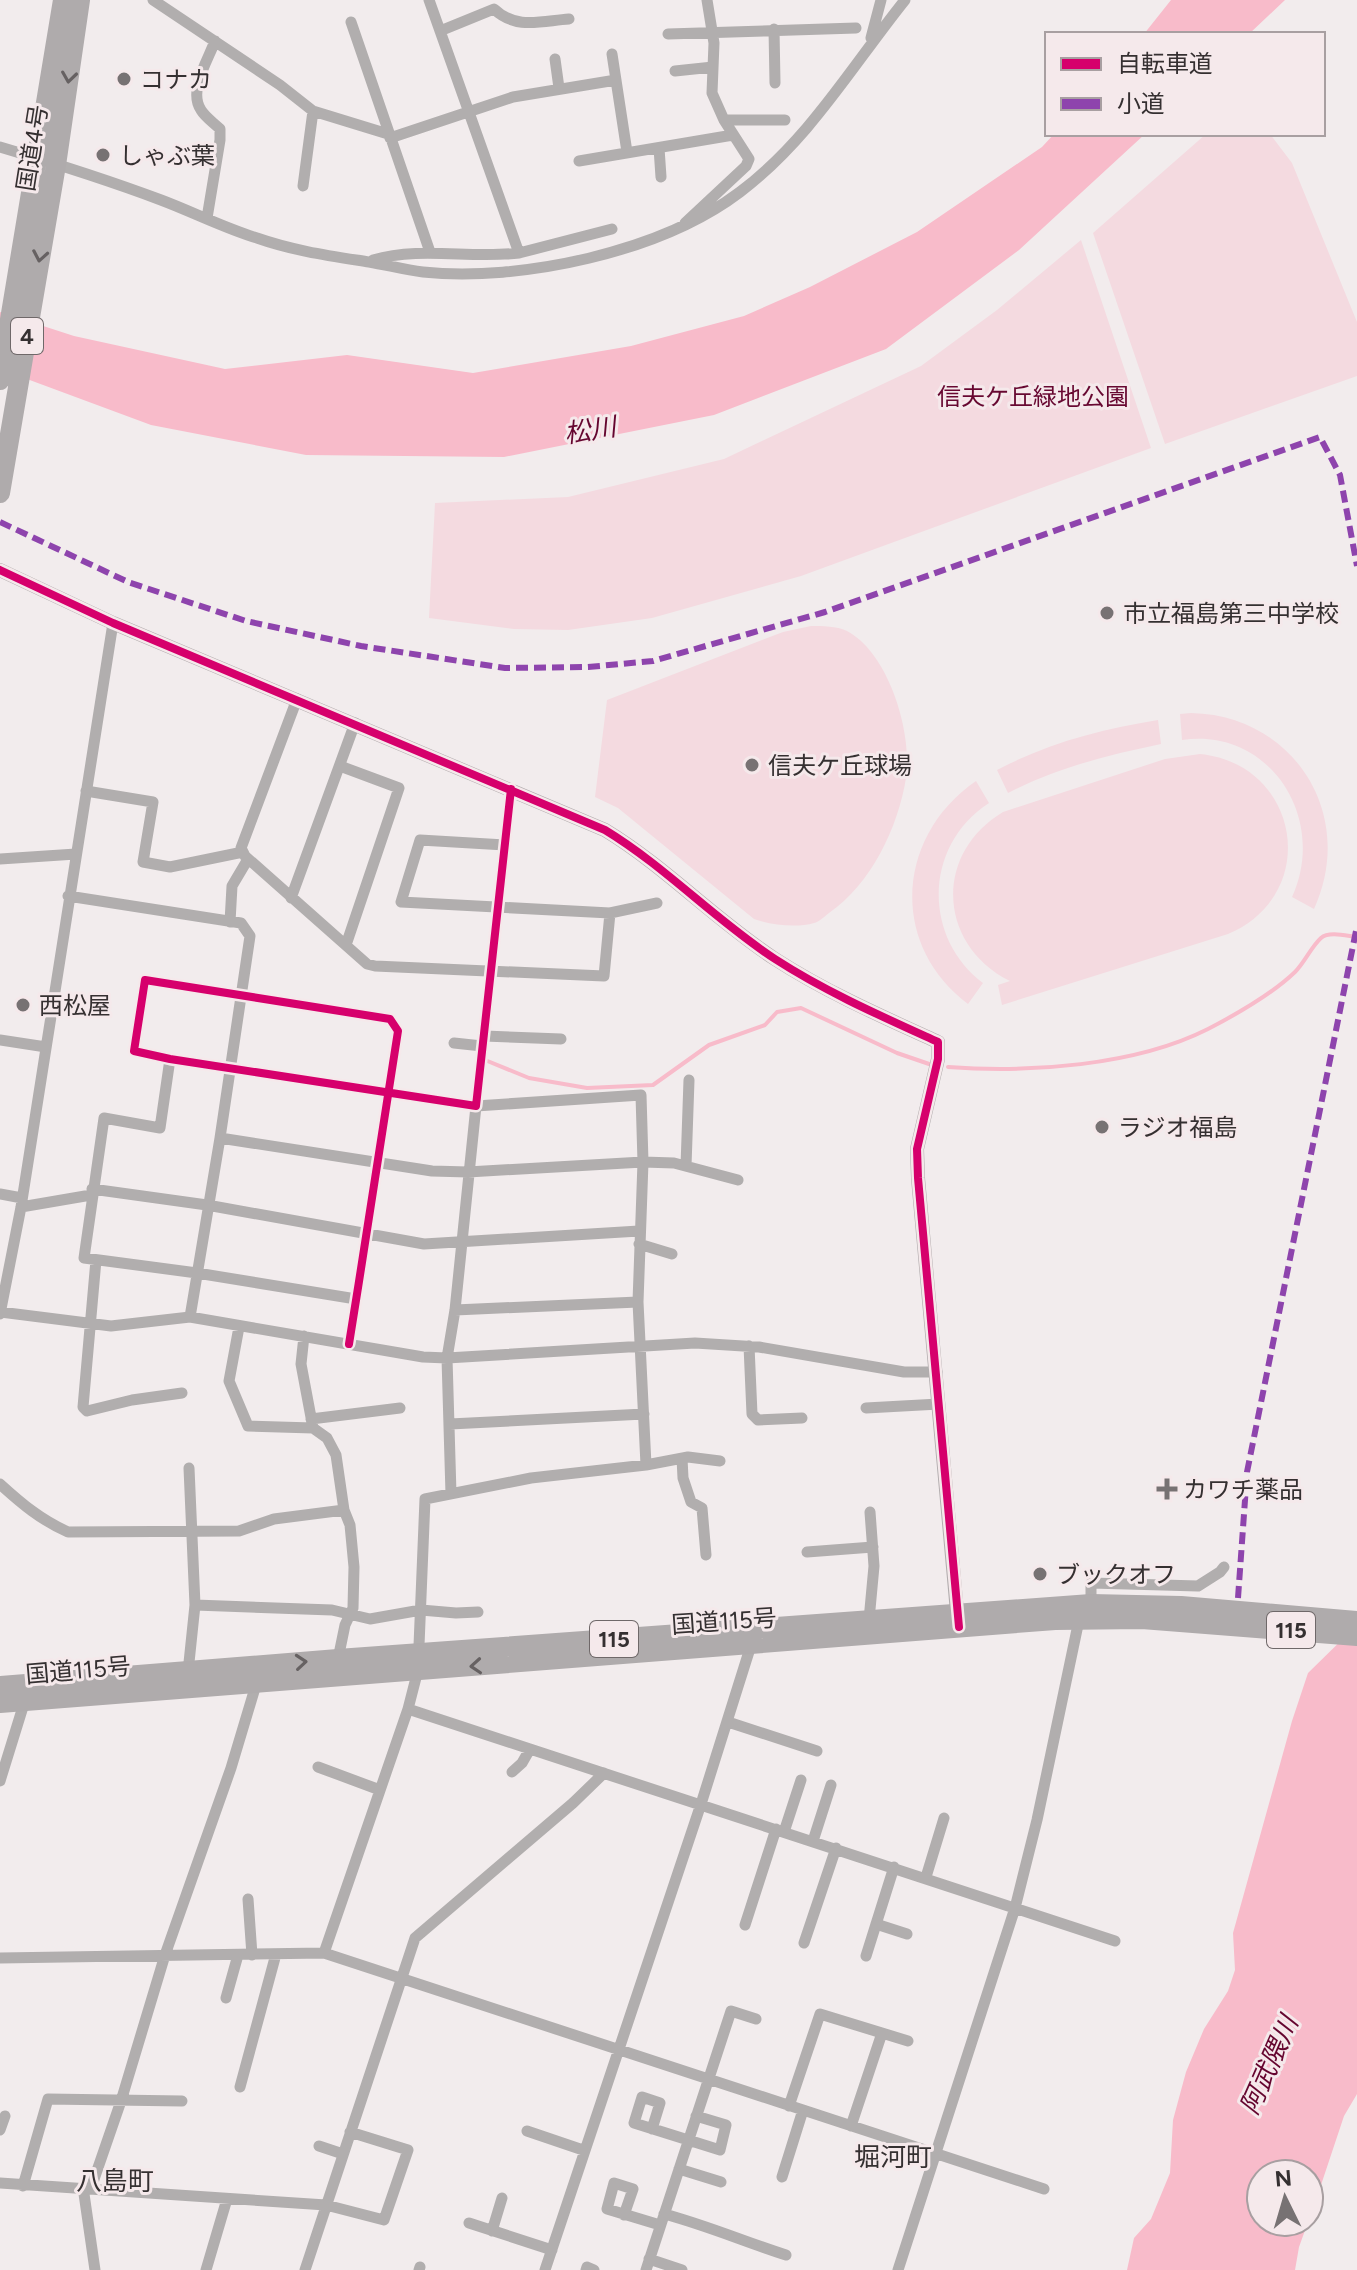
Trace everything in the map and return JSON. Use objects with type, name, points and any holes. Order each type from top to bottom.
[{"type":"highway","name":"国道4号","points":[[0,493],[45,168],[63,0]]},
{"type":"highway","name":"国道4号","points":[[0,380],[80,0]]},
{"type":"highway","name":"国道115号","points":[[0,1686],[26,1693],[1085,1612],[1142,1619],[1226,1617],[1357,1621]]},
{"type":"highway","name":"国道115号","points":[[1226,1617],[1357,1636]]},
{"type":"highway","name":"国道115号","points":[[751,1637],[869,1620],[958,1621]]},
{"type":"highway","name":"国道115号","points":[[0,1703],[26,1693],[188,1672],[258,1674],[338,1659],[419,1662]]},
{"type":"street","points":[[153,0],[280,85],[313,111],[389,136],[513,97],[616,80]]},
{"type":"street","points":[[429,0],[519,253]]},
{"type":"street","points":[[682,226],[746,166],[749,159],[724,120],[712,93],[713,30],[707,0]]},
{"type":"street","points":[[0,147],[45,168],[107,180],[256,238],[325,257],[424,272],[523,270],[625,248],[693,222],[739,193],[778,160],[843,85],[874,32],[881,0]]},
{"type":"street","points":[[865,50],[905,0]]},
{"type":"street","points":[[440,31],[494,9],[506,20],[524,23],[569,19]]},
{"type":"street","points":[[351,22],[430,252]]},
{"type":"street","points":[[668,34],[713,30],[856,28]]},
{"type":"street","points":[[774,29],[775,83]]},
{"type":"street","points":[[207,218],[220,129],[202,113],[197,103],[197,89],[215,41]]},
{"type":"street","points":[[612,54],[627,152]]},
{"type":"street","points":[[555,59],[559,88]]},
{"type":"street","points":[[675,71],[713,67]]},
{"type":"street","points":[[303,186],[313,111]]},
{"type":"street","points":[[724,120],[785,120]]},
{"type":"street","points":[[579,161],[733,135]]},
{"type":"street","points":[[659,148],[661,177]]},
{"type":"street","points":[[368,262],[430,252],[519,253],[612,229]]},
{"type":"street","points":[[0,570],[113,623],[605,830],[644,853],[696,899],[776,959],[840,997],[938,1042],[938,1059],[917,1149],[958,1621]]},
{"type":"street","points":[[113,623],[21,1202],[0,1313],[111,1326],[190,1317],[423,1357],[695,1343],[749,1346],[904,1372],[937,1372]]},
{"type":"street","points":[[297,699],[241,848],[245,856],[367,964],[604,976],[610,913]]},
{"type":"street","points":[[291,898],[355,723]]},
{"type":"street","points":[[340,766],[399,788],[346,945]]},
{"type":"street","points":[[451,1494],[447,1358],[455,1310],[511,789]]},
{"type":"street","points":[[86,791],[153,802],[143,862],[170,867],[245,856]]},
{"type":"street","points":[[505,845],[420,840],[401,902],[610,913],[657,903]]},
{"type":"street","points":[[0,859],[76,854]]},
{"type":"street","points":[[230,922],[232,886],[245,856]]},
{"type":"street","points":[[68,896],[241,923],[250,936],[190,1317]]},
{"type":"street","points":[[349,1344],[368,1234],[376,1164],[388,1091],[398,1031],[390,1019],[145,980],[134,1051],[170,1059],[388,1091],[476,1106],[641,1095],[643,1162],[638,1302],[646,1465]]},
{"type":"street","points":[[454,1043],[561,1039]]},
{"type":"street","points":[[0,1040],[46,1047]]},
{"type":"street","points":[[170,1059],[160,1128],[104,1118],[84,1258],[356,1299]]},
{"type":"street","points":[[686,1166],[689,1080]]},
{"type":"street","points":[[220,1138],[432,1171],[468,1172],[643,1162],[686,1166],[738,1180]]},
{"type":"street","points":[[0,1194],[21,1202],[92,1192],[207,1205],[424,1244],[639,1231]]},
{"type":"street","points":[[639,1244],[672,1254]]},
{"type":"street","points":[[96,1260],[83,1407],[87,1411],[132,1400],[182,1393]]},
{"type":"street","points":[[455,1310],[638,1302]]},
{"type":"street","points":[[239,1327],[229,1381],[248,1426],[312,1423],[400,1408]]},
{"type":"street","points":[[304,1336],[301,1364],[312,1423],[327,1438],[336,1455],[344,1510],[350,1525],[354,1567],[353,1608],[338,1659]]},
{"type":"street","points":[[749,1346],[752,1414],[758,1420],[802,1418]]},
{"type":"street","points":[[866,1408],[939,1404]]},
{"type":"street","points":[[450,1424],[644,1414]]},
{"type":"street","points":[[682,1458],[683,1478],[691,1502],[702,1508],[706,1555]]},
{"type":"street","points":[[324,1953],[408,1709],[419,1662],[425,1499],[531,1478],[682,1458],[720,1461]]},
{"type":"street","points":[[188,1672],[195,1605],[189,1468]]},
{"type":"street","points":[[0,1484],[46,1522],[68,1532],[239,1531],[274,1519],[344,1510]]},
{"type":"street","points":[[869,1620],[874,1566],[870,1512]]},
{"type":"street","points":[[807,1552],[873,1547]]},
{"type":"street","points":[[898,2270],[1015,1908],[1091,1583],[1198,1586],[1224,1567]]},
{"type":"street","points":[[195,1605],[332,1610],[370,1619],[421,1610],[478,1612]]},
{"type":"street","points":[[545,2270],[728,1722],[751,1637]]},
{"type":"street","points":[[95,2270],[87,2187],[121,2101],[165,1955],[258,1674]]},
{"type":"street","points":[[0,1781],[26,1693]]},
{"type":"street","points":[[408,1709],[1115,1941]]},
{"type":"street","points":[[728,1722],[817,1751]]},
{"type":"street","points":[[512,1772],[530,1749]]},
{"type":"street","points":[[318,1767],[380,1790]]},
{"type":"street","points":[[305,2270],[415,1938],[604,1773]]},
{"type":"street","points":[[745,1925],[801,1780]]},
{"type":"street","points":[[813,1841],[831,1785]]},
{"type":"street","points":[[926,1877],[944,1818]]},
{"type":"street","points":[[804,1943],[836,1848]]},
{"type":"street","points":[[866,1956],[894,1867]]},
{"type":"street","points":[[248,1899],[252,1955]]},
{"type":"street","points":[[876,1924],[907,1934]]},
{"type":"street","points":[[0,1958],[324,1953],[1044,2189]]},
{"type":"street","points":[[240,2087],[276,1954]]},
{"type":"street","points":[[226,1998],[238,1955]]},
{"type":"street","points":[[682,2270],[647,2265],[731,2011],[756,2019]]},
{"type":"street","points":[[789,2106],[820,2014],[908,2041]]},
{"type":"street","points":[[851,2126],[882,2033]]},
{"type":"street","points":[[23,2186],[48,2099],[182,2101]]},
{"type":"street","points":[[782,2177],[803,2110]]},
{"type":"street","points":[[0,2130],[5,2116]]},
{"type":"street","points":[[652,2129],[720,2150],[726,2125],[696,2116]]},
{"type":"street","points":[[527,2131],[583,2150]]},
{"type":"street","points":[[0,2183],[326,2205],[384,2220],[408,2150],[350,2132]]},
{"type":"street","points":[[319,2146],[343,2154]]},
{"type":"street","points":[[679,2169],[721,2182]]},
{"type":"street","points":[[492,2231],[502,2198]]},
{"type":"street","points":[[206,2270],[227,2199]]},
{"type":"street","points":[[624,2215],[713,2227],[739,2240],[786,2255]]},
{"type":"street","points":[[469,2223],[552,2250]]},
{"type":"street","points":[[586,2270],[587,2267],[594,2270]]},
{"type":"green space","points":[[1204,136],[1272,136],[1292,163],[1357,322],[1357,376],[1165,444],[1093,233]]},
{"type":"green space","name":"信夫ケ丘緑地公園","points":[[1081,240],[1151,448],[801,576],[652,618],[568,630],[514,629],[429,618],[435,503],[568,497],[724,459],[921,366],[997,310]]},
{"type":"green space","name":"信夫ケ丘球場","points":[[811,626],[847,631],[875,657],[895,696],[901,718],[906,740],[906,778],[889,835],[858,887],[818,921],[807,925],[784,925],[754,919],[618,808],[595,797],[607,700],[783,632]]},
{"type":"green space","points":[[1180,714],[1228,718],[1260,731],[1287,751],[1307,776],[1321,806],[1327,839],[1325,874],[1314,909],[1292,897],[1301,867],[1302,838],[1296,810],[1284,784],[1265,763],[1241,748],[1213,740],[1182,740]]},
{"type":"green space","points":[[1158,720],[1161,744],[1083,763],[1008,793],[997,770],[1076,738]]},
{"type":"green space","points":[[1200,754],[1234,763],[1260,781],[1278,805],[1287,833],[1287,862],[1277,890],[1258,915],[1228,934],[1002,1005],[998,985],[1010,981],[986,965],[969,945],[958,923],[953,899],[955,874],[964,851],[980,830],[1003,812],[1165,759]]},
{"type":"green space","points":[[976,781],[989,803],[968,821],[952,842],[942,866],[939,892],[941,917],[949,941],[963,964],[983,983],[968,1004],[942,980],[925,952],[915,922],[912,891],[917,860],[930,831],[949,804]]},
{"type":"water","points":[[1171,0],[1285,0],[1251,32],[1146,32]]},
{"type":"water","name":"松川","points":[[1052,136],[1143,136],[1019,250],[886,349],[714,415],[504,457],[306,455],[151,425],[0,369],[0,312],[74,336],[225,369],[347,355],[473,373],[631,346],[744,316],[810,287],[917,232],[1042,147]]},
{"type":"water","name":"阿武隈川","points":[[1357,1625],[1357,2094],[1344,2116],[1325,2173],[1325,2158],[1245,2158],[1245,2238],[1302,2238],[1295,2270],[1127,2270],[1134,2238],[1151,2219],[1170,2173],[1173,2120],[1186,2072],[1204,2029],[1228,1991],[1235,1970],[1233,1933],[1308,1673]]},
{"type":"waterway","points":[[948,1067],[1012,1069],[1081,1064],[1115,1059],[1179,1042],[1230,1017],[1275,988],[1295,972],[1324,936],[1338,934],[1357,937]]},
{"type":"waterway","points":[[485,1060],[529,1078],[587,1088],[653,1085],[709,1045],[765,1025],[777,1012],[801,1008],[897,1053],[932,1065]]},
{"type":"marked path","points":[[0,522],[128,582],[246,621],[361,646],[505,668],[588,667],[653,661],[825,612],[1320,437],[1340,475],[1357,566]]},
{"type":"marked path","points":[[1238,1598],[1247,1472],[1357,926]]},
{"type":"cycle path","points":[[0,570],[113,623],[605,830],[649,860],[775,959],[834,993],[938,1042],[938,1059],[917,1149],[918,1178],[959,1627]]},
{"type":"cycle path","points":[[349,1344],[386,1110],[392,1070],[398,1031],[390,1019],[145,980],[134,1051],[170,1059],[476,1106],[511,789]]},
{"type":"place","name":"コナカ","points":[[124,79]]},
{"type":"place","name":"しゃぶ葉","points":[[103,155]]},
{"type":"place","name":"市立福島第三中学校","points":[[1107,613]]},
{"type":"place","name":"信夫ケ丘球場","points":[[752,765]]},
{"type":"place","name":"西松屋","points":[[23,1005]]},
{"type":"place","name":"ラジオ福島","points":[[1102,1127]]},
{"type":"place","name":"カワチ薬品","points":[[1167,1489]]},
{"type":"place","name":"ブックオフ","points":[[1040,1574]]},
{"type":"district","name":"堀河町","points":[[893,2157]]},
{"type":"district","name":"八島町","points":[[115,2181]]}]
